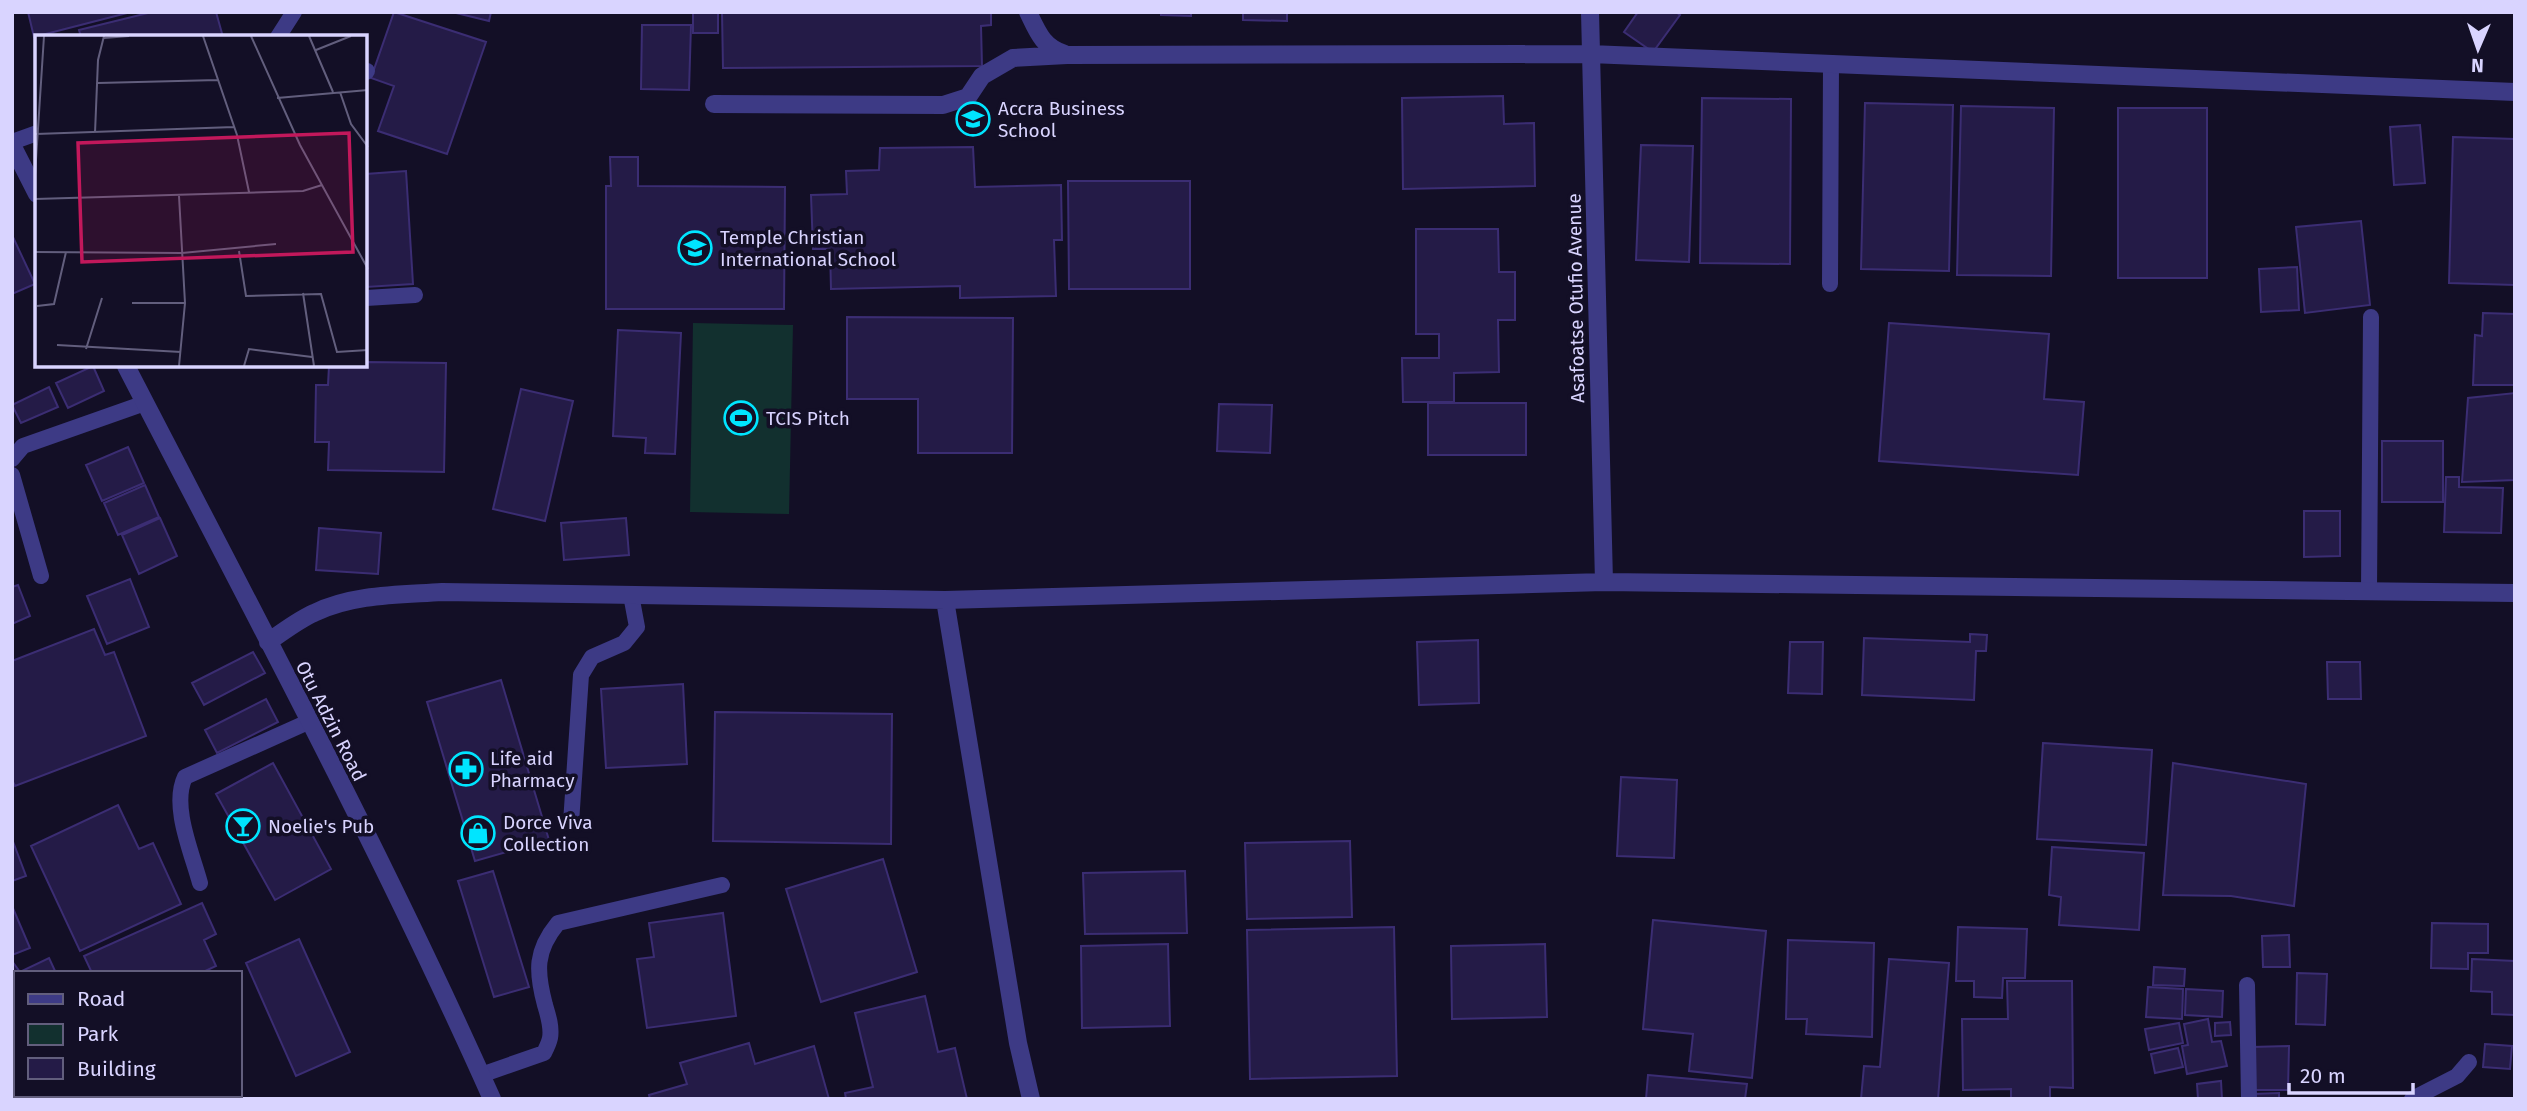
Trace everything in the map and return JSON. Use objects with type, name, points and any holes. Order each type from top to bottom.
[{"type":"street","points":[[1028,12],[1040,39],[1052,50],[1067,55]]},
{"type":"street","name":"Asafoatse Otufio Avenue","points":[[1590,12],[1604,582]]},
{"type":"street","points":[[714,104],[943,105],[968,97],[982,76],[1013,58],[1067,55],[1590,54],[2515,92]]},
{"type":"street","points":[[12,144],[34,182]]},
{"type":"street","name":"Otu Adzin Road","points":[[127,368],[308,722],[492,1099]]},
{"type":"street","points":[[268,642],[313,613],[336,604],[370,597],[442,592],[945,600],[1604,582],[2515,593]]},
{"type":"street","points":[[945,600],[1018,1043],[1031,1099]]},
{"type":"lane","points":[[279,35],[294,12]]},
{"type":"lane","points":[[1829,284],[1831,64]]},
{"type":"lane","points":[[12,144],[35,134]]},
{"type":"lane","points":[[368,298],[415,295]]},
{"type":"lane","points":[[2369,591],[2371,317]]},
{"type":"lane","points":[[12,459],[23,446],[145,403]]},
{"type":"lane","points":[[12,475],[41,576]]},
{"type":"lane","points":[[571,822],[581,675],[592,657],[624,643],[636,627],[631,595]]},
{"type":"lane","points":[[200,883],[179,805],[179,790],[185,778],[308,722]]},
{"type":"lane","points":[[481,1075],[544,1053],[550,1038],[549,1020],[538,980],[539,965],[547,936],[558,923],[722,885]]},
{"type":"lane","points":[[2247,985],[2249,1099]]},
{"type":"lane","points":[[2412,1099],[2457,1076],[2469,1062]]},
{"type":"green space","name":"TCIS Pitch","points":[[693,323],[793,325],[789,514],[690,512]]},
{"type":"building","points":[[28,12],[131,12],[35,35],[34,37]]},
{"type":"building","points":[[152,12],[216,12],[222,35],[80,35],[79,30]]},
{"type":"building","points":[[394,12],[486,42],[447,154],[378,131],[394,86],[371,78]]},
{"type":"building","points":[[452,12],[491,12],[489,21]]},
{"type":"building","points":[[693,12],[718,12],[718,33],[693,33]]},
{"type":"building","points":[[722,12],[991,12],[991,25],[981,26],[982,66],[723,68]]},
{"type":"building","points":[[1161,12],[1191,12],[1191,16],[1161,15]]},
{"type":"building","points":[[1243,12],[1287,12],[1287,21],[1243,20]]},
{"type":"building","points":[[1638,12],[1676,12],[1680,15],[1653,52],[1624,32]]},
{"type":"building","points":[[642,25],[691,25],[689,90],[641,89]]},
{"type":"building","points":[[1503,96],[1504,124],[1534,123],[1535,186],[1403,189],[1402,98]]},
{"type":"building","points":[[1702,98],[1791,99],[1790,264],[1700,263]]},
{"type":"building","points":[[1865,103],[1953,105],[1949,271],[1861,269]]},
{"type":"building","points":[[1961,106],[2054,108],[2051,276],[1957,275]]},
{"type":"building","points":[[2118,108],[2207,108],[2207,278],[2118,278]]},
{"type":"building","points":[[2420,125],[2425,183],[2394,185],[2390,127]]},
{"type":"building","points":[[2453,137],[2515,139],[2515,285],[2449,283]]},
{"type":"building","points":[[1641,145],[1693,146],[1689,262],[1636,260]]},
{"type":"building","points":[[973,147],[975,187],[1061,185],[1062,240],[1054,240],[1056,296],[960,298],[960,286],[831,289],[830,249],[813,249],[811,195],[847,194],[846,171],[879,170],[880,148]]},
{"type":"building","name":"Temple Christian International School","points":[[610,157],[638,157],[638,186],[785,187],[784,309],[606,309],[606,186],[611,186]]},
{"type":"building","points":[[406,171],[413,284],[368,287],[368,174]]},
{"type":"building","points":[[1068,181],[1190,181],[1190,289],[1069,289]]},
{"type":"building","points":[[2361,221],[2370,305],[2305,313],[2296,227]]},
{"type":"building","points":[[1416,229],[1498,229],[1499,272],[1515,272],[1515,320],[1498,320],[1499,372],[1454,373],[1454,402],[1403,402],[1402,358],[1439,358],[1439,334],[1416,334]]},
{"type":"building","points":[[12,235],[35,284],[12,294]]},
{"type":"building","points":[[2297,267],[2299,310],[2261,312],[2259,269]]},
{"type":"building","points":[[2483,313],[2515,314],[2515,385],[2473,385],[2475,335],[2482,336]]},
{"type":"building","points":[[847,317],[1013,318],[1012,453],[918,453],[918,399],[847,399]]},
{"type":"building","points":[[1889,323],[2049,334],[2044,399],[2084,402],[2078,475],[1879,461]]},
{"type":"building","points":[[618,330],[681,333],[675,454],[645,453],[646,438],[613,436]]},
{"type":"building","points":[[368,362],[446,363],[444,472],[328,470],[329,442],[315,442],[316,385],[328,385],[329,368],[368,368]]},
{"type":"building","points":[[94,368],[104,391],[68,408],[56,383]]},
{"type":"building","points":[[49,387],[58,407],[21,423],[12,405]]},
{"type":"building","points":[[521,389],[573,401],[545,521],[493,509]]},
{"type":"building","points":[[2515,393],[2515,480],[2462,482],[2468,398]]},
{"type":"building","points":[[1428,403],[1526,403],[1526,455],[1428,455]]},
{"type":"building","points":[[1219,404],[1272,405],[1270,453],[1217,451]]},
{"type":"building","points":[[2382,441],[2443,441],[2443,502],[2382,502]]},
{"type":"building","points":[[128,447],[144,483],[102,501],[86,465]]},
{"type":"building","points":[[2446,477],[2459,477],[2459,487],[2503,488],[2501,533],[2444,532]]},
{"type":"building","points":[[145,485],[159,517],[118,535],[104,503]]},
{"type":"building","points":[[2304,511],[2340,511],[2340,556],[2304,557]]},
{"type":"building","points":[[160,518],[177,556],[139,574],[122,535]]},
{"type":"building","points":[[626,518],[629,555],[564,560],[561,523]]},
{"type":"building","points":[[319,528],[381,533],[378,574],[316,570]]},
{"type":"building","points":[[130,579],[149,627],[107,644],[87,596]]},
{"type":"building","points":[[18,585],[30,616],[12,624],[12,587]]},
{"type":"building","points":[[94,629],[105,655],[114,652],[146,736],[15,786],[12,780],[12,661]]},
{"type":"building","points":[[1970,634],[1987,635],[1986,651],[1976,651],[1974,700],[1862,695],[1864,638],[1970,642]]},
{"type":"building","points":[[1478,640],[1479,703],[1419,705],[1417,642]]},
{"type":"building","points":[[1790,642],[1823,642],[1822,694],[1788,693]]},
{"type":"building","points":[[253,652],[265,673],[204,705],[192,683]]},
{"type":"building","points":[[2327,662],[2360,662],[2361,699],[2328,699]]},
{"type":"building","points":[[501,680],[549,840],[475,861],[427,702]]},
{"type":"building","points":[[683,684],[687,764],[606,768],[601,689]]},
{"type":"building","points":[[266,699],[278,722],[217,753],[205,730]]},
{"type":"building","points":[[715,712],[892,714],[891,844],[713,841]]},
{"type":"building","points":[[2043,743],[2152,750],[2146,845],[2037,839]]},
{"type":"building","points":[[273,763],[331,869],[275,900],[216,794]]},
{"type":"building","points":[[2173,763],[2306,784],[2294,906],[2231,896],[2163,895]]},
{"type":"building","points":[[1621,777],[1677,780],[1674,858],[1617,856]]},
{"type":"building","points":[[118,805],[139,849],[153,843],[181,904],[80,951],[31,846]]},
{"type":"building","points":[[12,839],[26,876],[12,881]]},
{"type":"building","points":[[1350,841],[1352,917],[1247,919],[1245,843]]},
{"type":"building","points":[[2052,847],[2144,853],[2139,930],[2059,925],[2061,897],[2049,895]]},
{"type":"building","points":[[883,859],[917,972],[821,1002],[786,889]]},
{"type":"building","points":[[493,871],[529,987],[494,997],[458,881]]},
{"type":"building","points":[[1185,871],[1187,933],[1085,934],[1083,873]]},
{"type":"building","points":[[202,903],[216,934],[204,940],[216,966],[205,971],[91,971],[84,956]]},
{"type":"building","points":[[12,906],[30,948],[12,955]]},
{"type":"building","points":[[723,913],[736,1016],[647,1028],[637,959],[654,957],[649,923]]},
{"type":"building","points":[[1653,920],[1766,931],[1752,1078],[1689,1071],[1693,1034],[1643,1029]]},
{"type":"building","points":[[2432,923],[2488,924],[2488,953],[2468,953],[2468,969],[2431,968]]},
{"type":"building","points":[[1394,927],[1397,1076],[1250,1079],[1247,930]]},
{"type":"building","points":[[1958,927],[2027,929],[2025,978],[2003,978],[2002,998],[1974,997],[1974,981],[1956,981]]},
{"type":"building","points":[[2289,935],[2290,967],[2263,967],[2262,936]]},
{"type":"building","points":[[299,939],[350,1052],[296,1076],[246,963]]},
{"type":"building","points":[[1788,940],[1874,943],[1872,1037],[1806,1034],[1807,1019],[1786,1019]]},
{"type":"building","points":[[1168,944],[1170,1026],[1082,1028],[1081,946]]},
{"type":"building","points":[[1545,944],[1547,1017],[1452,1019],[1451,946]]},
{"type":"building","points":[[49,958],[55,971],[22,971]]},
{"type":"building","points":[[1889,959],[1949,963],[1938,1099],[1861,1099],[1864,1066],[1880,1067]]},
{"type":"building","points":[[2472,959],[2515,961],[2515,1015],[2492,1014],[2492,992],[2471,991]]},
{"type":"building","points":[[12,961],[19,971],[14,971],[12,1030]]},
{"type":"building","points":[[2154,967],[2185,969],[2184,986],[2153,985]]},
{"type":"building","points":[[2297,973],[2327,974],[2325,1025],[2296,1024]]},
{"type":"building","points":[[2007,981],[2072,981],[2073,1088],[2050,1087],[2050,1099],[2011,1099],[2011,1089],[1963,1090],[1962,1019],[2008,1019]]},
{"type":"building","points":[[2148,987],[2183,989],[2182,1019],[2146,1017]]},
{"type":"building","points":[[2186,989],[2223,991],[2222,1017],[2185,1015]]},
{"type":"building","points":[[925,996],[938,1052],[955,1048],[967,1099],[846,1099],[845,1093],[873,1087],[855,1013]]},
{"type":"building","points":[[2208,1019],[2212,1042],[2221,1041],[2227,1066],[2187,1074],[2182,1046],[2188,1045],[2184,1024]]},
{"type":"building","points":[[2230,1022],[2231,1035],[2215,1036],[2215,1023]]},
{"type":"building","points":[[2179,1023],[2183,1043],[2149,1050],[2145,1029]]},
{"type":"building","points":[[749,1043],[755,1064],[814,1046],[829,1099],[650,1099],[649,1095],[687,1084],[680,1063]]},
{"type":"building","points":[[2485,1044],[2512,1046],[2510,1069],[2483,1067]]},
{"type":"building","points":[[2289,1046],[2288,1090],[2252,1090],[2252,1047]]},
{"type":"building","points":[[2178,1048],[2183,1067],[2155,1073],[2151,1054]]},
{"type":"building","points":[[1648,1075],[1747,1084],[1745,1099],[1646,1099]]},
{"type":"building","points":[[2221,1081],[2222,1099],[2198,1099],[2197,1084]]},
{"type":"building","points":[[2279,1093],[2279,1099],[2253,1099],[2253,1094]]},
{"type":"building","points":[[24,1097],[127,1097],[24,1099]]},
{"type":"building","points":[[154,1097],[239,1099],[155,1099]]},
{"type":"place","name":"Accra Business School","points":[[973,119]]},
{"type":"place","name":"Temple Christian International School","points":[[695,248]]},
{"type":"place","name":"TCIS Pitch","points":[[741,418]]},
{"type":"place","name":"Life aid Pharmacy","points":[[466,769]]},
{"type":"place","name":"Noelie's Pub","points":[[243,826]]},
{"type":"place","name":"Dorce Viva Collection","points":[[478,833]]}]
